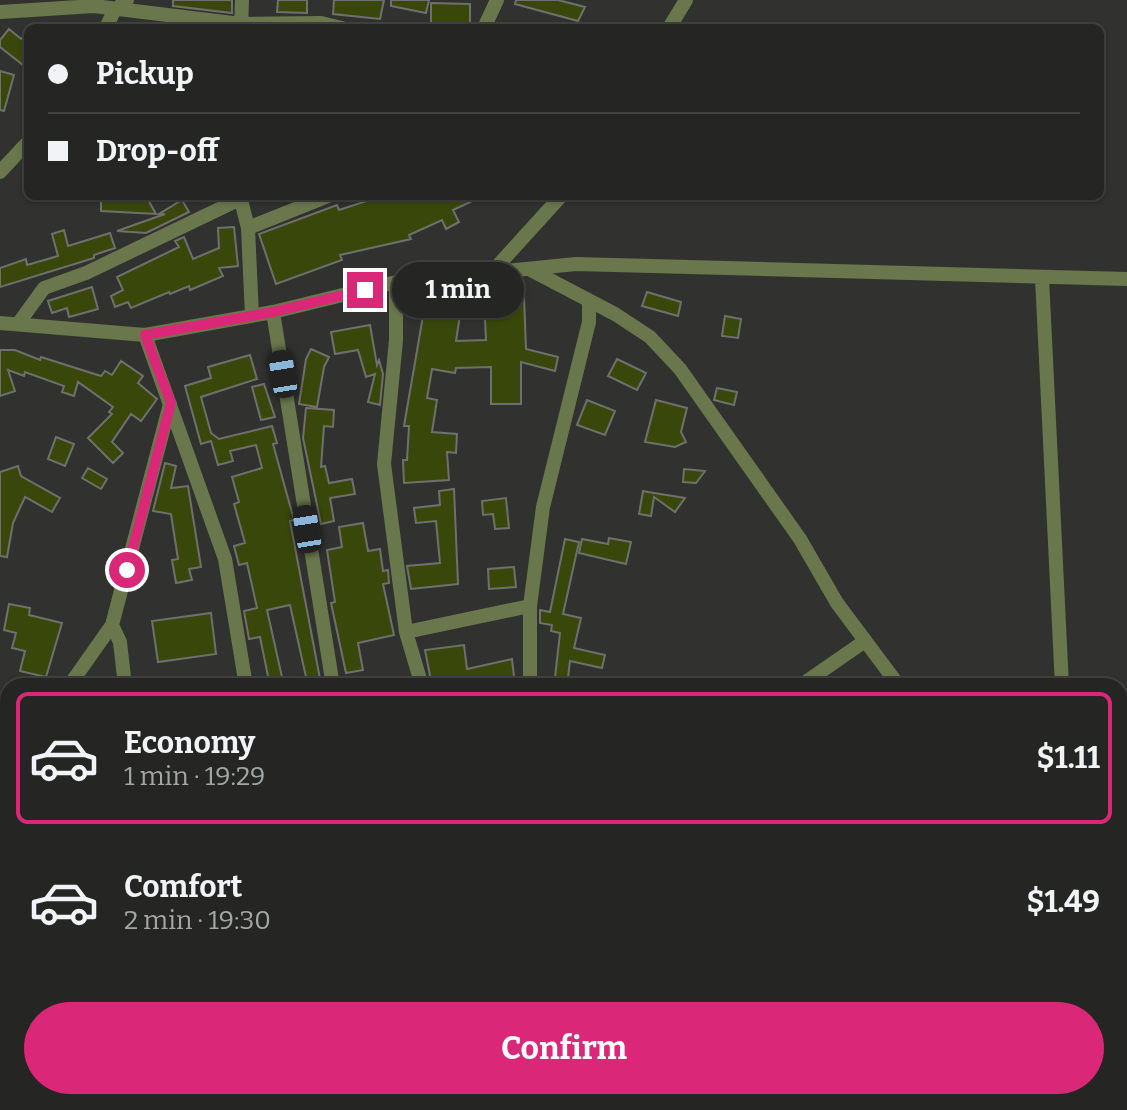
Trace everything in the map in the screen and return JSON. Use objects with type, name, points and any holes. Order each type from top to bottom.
[{"type":"street","points":[[108,24],[114,11],[127,0]]},
{"type":"street","points":[[241,24],[242,0]]},
{"type":"street","points":[[486,24],[497,0]]},
{"type":"street","points":[[671,24],[686,0]]},
{"type":"street","points":[[0,12],[94,6],[224,24]]},
{"type":"street","points":[[294,24],[325,24]]},
{"type":"street","points":[[0,172],[24,146]]},
{"type":"street","points":[[18,324],[44,288],[86,273],[236,200]]},
{"type":"street","points":[[241,200],[248,228],[252,316]]},
{"type":"street","points":[[248,228],[318,200]]},
{"type":"street","points":[[492,272],[557,200]]},
{"type":"street","points":[[0,323],[145,335],[273,312],[396,282],[576,264],[1127,279]]},
{"type":"street","points":[[529,269],[615,314],[650,337],[680,369],[800,539],[837,603],[893,678]]},
{"type":"street","points":[[1042,278],[1062,678]]},
{"type":"street","points":[[396,282],[396,340],[384,464],[406,632],[420,678]]},
{"type":"street","points":[[530,678],[530,606],[543,507],[589,322],[589,303]]},
{"type":"street","points":[[273,312],[332,678]]},
{"type":"street","points":[[145,335],[225,559],[245,678]]},
{"type":"street","points":[[75,678],[112,625],[171,403]]},
{"type":"street","points":[[406,632],[530,606]]},
{"type":"street","points":[[112,625],[120,642],[124,678]]},
{"type":"street","points":[[812,678],[865,641]]},
{"type":"building","points":[[173,0],[232,0],[232,13],[173,6]]},
{"type":"building","points":[[278,0],[307,0],[307,13],[277,12]]},
{"type":"building","points":[[334,0],[384,0],[380,19],[333,14]]},
{"type":"building","points":[[391,0],[429,0],[426,13],[391,6]]},
{"type":"building","points":[[516,0],[558,0],[585,7],[578,21],[515,4]]},
{"type":"building","points":[[431,3],[470,4],[470,24],[431,24]]},
{"type":"building","points":[[9,29],[21,39],[24,36],[24,66],[0,47],[0,40]]},
{"type":"building","points":[[0,71],[14,75],[4,111],[0,110]]},
{"type":"building","points":[[101,200],[148,200],[156,214],[101,211]]},
{"type":"building","points":[[182,200],[189,212],[146,233],[117,231],[165,214],[159,214]]},
{"type":"building","points":[[370,200],[474,200],[453,210],[459,222],[446,229],[442,220],[409,235],[411,239],[340,255],[342,260],[276,284],[259,234],[337,205],[339,210]]},
{"type":"building","points":[[234,227],[238,266],[219,268],[223,276],[190,290],[189,286],[169,292],[131,308],[128,302],[115,307],[111,296],[123,290],[117,277],[179,247],[175,241],[184,237],[193,259],[219,248],[218,228]]},
{"type":"building","points":[[64,230],[68,246],[110,233],[115,248],[94,255],[94,258],[0,287],[0,268],[26,259],[27,265],[58,256],[52,234]]},
{"type":"building","points":[[92,287],[98,309],[69,317],[67,308],[52,313],[48,301]]},
{"type":"building","points":[[647,292],[681,302],[678,316],[642,306]]},
{"type":"building","points":[[524,296],[526,349],[558,357],[555,371],[521,362],[521,404],[491,404],[491,367],[456,368],[455,373],[432,369],[427,398],[437,400],[432,432],[457,434],[456,453],[447,452],[449,480],[404,483],[403,460],[407,460],[409,426],[404,426],[424,310],[460,315],[456,341],[486,340],[484,298]]},
{"type":"building","points":[[725,316],[741,319],[738,338],[722,336]]},
{"type":"building","points":[[370,325],[377,365],[379,360],[383,374],[380,405],[368,402],[375,374],[366,377],[358,350],[335,354],[331,332]]},
{"type":"building","points":[[311,349],[329,357],[324,367],[317,407],[299,404],[306,359]]},
{"type":"building","points":[[0,350],[15,350],[101,376],[105,371],[112,375],[121,361],[143,376],[138,383],[157,399],[141,421],[131,414],[112,442],[123,453],[113,463],[88,438],[112,414],[109,412],[113,407],[78,382],[74,396],[62,392],[64,386],[25,372],[24,376],[8,370],[15,391],[0,396]]},
{"type":"building","points":[[250,355],[257,379],[201,397],[211,433],[219,439],[272,426],[277,443],[273,444],[294,520],[290,521],[320,678],[306,678],[290,605],[267,610],[282,678],[268,678],[260,637],[249,639],[244,611],[257,608],[247,563],[239,565],[234,546],[245,543],[234,504],[239,502],[232,477],[262,468],[256,445],[230,451],[233,461],[218,465],[211,441],[201,444],[185,386],[211,378],[208,367]]},
{"type":"building","points":[[617,359],[646,373],[637,390],[608,376]]},
{"type":"building","points":[[264,384],[275,417],[261,420],[252,387]]},
{"type":"building","points":[[717,388],[737,392],[734,405],[714,400]]},
{"type":"building","points":[[587,400],[615,411],[605,435],[577,425]]},
{"type":"building","points":[[656,400],[687,408],[681,432],[686,442],[675,447],[645,442]]},
{"type":"building","points":[[306,408],[334,410],[333,427],[324,426],[321,467],[325,466],[329,483],[352,479],[355,494],[330,498],[334,521],[321,524],[303,438]]},
{"type":"building","points":[[56,437],[74,444],[65,466],[48,459]]},
{"type":"building","points":[[165,463],[176,466],[171,488],[188,486],[201,567],[189,569],[192,580],[176,583],[172,560],[178,559],[171,514],[153,511]]},
{"type":"building","points":[[18,466],[21,476],[60,498],[52,512],[25,497],[13,523],[7,557],[0,556],[0,472]]},
{"type":"building","points":[[88,468],[107,479],[101,489],[82,478]]},
{"type":"building","points":[[684,469],[705,471],[696,483],[683,482]]},
{"type":"building","points":[[454,489],[458,584],[411,589],[407,566],[440,563],[436,521],[416,523],[414,508],[440,505],[439,491]]},
{"type":"building","points":[[643,491],[685,498],[675,512],[654,497],[651,516],[639,514]]},
{"type":"building","points":[[506,498],[509,528],[495,529],[493,514],[483,515],[482,501]]},
{"type":"building","points":[[363,523],[368,551],[380,549],[383,571],[388,570],[389,583],[383,584],[394,635],[358,643],[363,670],[346,673],[331,603],[335,602],[327,550],[342,547],[339,527]]},
{"type":"building","points":[[609,538],[631,542],[626,564],[579,553],[582,539],[608,544]]},
{"type":"building","points":[[565,539],[579,542],[563,614],[581,618],[574,648],[605,655],[602,668],[570,661],[568,678],[555,678],[560,633],[551,631],[552,625],[540,623],[540,610],[550,612]]},
{"type":"building","points":[[514,567],[516,587],[489,589],[488,569]]},
{"type":"building","points":[[9,604],[30,608],[29,615],[62,623],[46,677],[20,671],[25,651],[12,648],[16,633],[4,630]]},
{"type":"building","points":[[211,613],[216,654],[158,662],[152,621]]},
{"type":"building","points":[[464,645],[467,669],[512,659],[514,678],[430,678],[425,650]]},
{"type":"route","points":[[127,570],[171,403],[145,335],[273,312],[365,290]]}]
